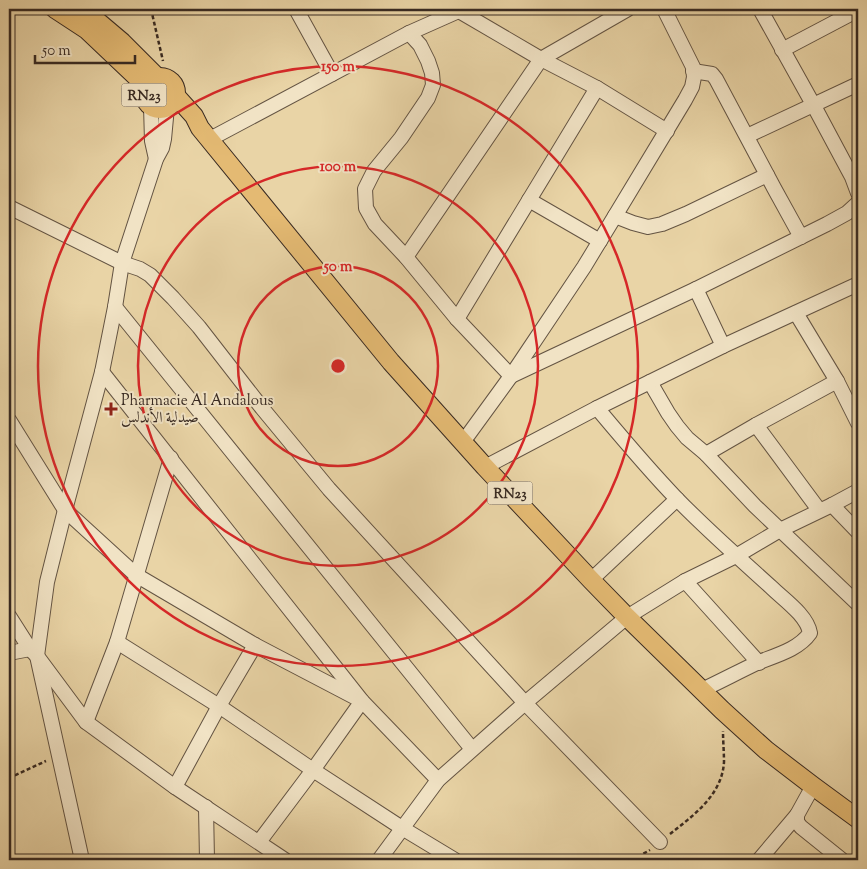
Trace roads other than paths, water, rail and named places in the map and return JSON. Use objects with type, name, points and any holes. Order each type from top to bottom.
[{"type":"main road","name":"RN23","points":[[55,9],[156,80],[175,85],[166,104]]},
{"type":"main road","name":"RN23","points":[[83,9],[122,42],[156,80]]},
{"type":"main road","name":"RN23","points":[[156,80],[144,95],[148,103],[166,104],[186,122],[205,133],[391,362],[627,618],[766,750],[858,819]]},
{"type":"street","points":[[296,9],[332,74]]},
{"type":"street","points":[[406,257],[541,59],[628,9]]},
{"type":"street","points":[[760,9],[852,177],[858,193]]},
{"type":"street","points":[[205,133],[332,74],[409,33],[461,10],[541,59],[597,88],[667,131]]},
{"type":"street","points":[[463,442],[584,267],[692,87],[693,71],[690,60],[668,10]]},
{"type":"street","points":[[782,50],[858,10]]},
{"type":"street","points":[[409,33],[420,45],[428,60],[433,85],[428,98],[401,138],[374,171],[365,189],[366,208],[375,224],[406,257],[457,319],[510,376]]},
{"type":"street","points":[[693,71],[712,74],[716,79],[801,237]]},
{"type":"street","points":[[747,136],[858,84]]},
{"type":"street","points":[[457,319],[597,88]]},
{"type":"street","points":[[82,860],[59,754],[33,652],[47,582],[102,372],[122,263],[156,159],[152,141],[166,104]]},
{"type":"street","points":[[615,216],[648,227],[662,224],[767,175]]},
{"type":"street","points":[[529,200],[600,241]]},
{"type":"street","points":[[510,376],[696,289],[801,237],[847,213],[858,203]]},
{"type":"street","points":[[9,207],[150,275],[199,327],[262,408],[329,489],[525,702],[660,842]]},
{"type":"street","points":[[485,466],[723,346],[858,284]]},
{"type":"street","points":[[696,289],[723,346]]},
{"type":"street","points":[[115,307],[472,749]]},
{"type":"street","points":[[796,313],[837,381],[858,423]]},
{"type":"street","points":[[102,372],[172,458],[362,701],[438,780]]},
{"type":"street","points":[[706,454],[837,381]]},
{"type":"street","points":[[650,382],[677,426],[687,438],[706,454],[755,506],[858,604]]},
{"type":"street","points":[[597,408],[629,447],[677,499],[798,612],[809,627],[810,632],[803,641],[780,654],[759,662],[702,690]]},
{"type":"street","points":[[9,420],[65,510],[136,575],[255,645],[362,701]]},
{"type":"street","points":[[756,425],[825,508],[858,532]]},
{"type":"street","points":[[86,722],[117,642],[172,458]]},
{"type":"street","points":[[379,860],[438,780],[525,702],[627,618],[685,581],[858,491]]},
{"type":"street","points":[[591,580],[677,499]]},
{"type":"street","points":[[685,581],[759,662]]},
{"type":"street","points":[[9,616],[33,652],[86,722],[175,787],[285,860]]},
{"type":"street","points":[[117,642],[219,706],[402,828],[455,860]]},
{"type":"street","points":[[175,787],[255,645]]},
{"type":"street","points":[[9,653],[33,652]]},
{"type":"street","points":[[258,842],[313,770],[362,701]]},
{"type":"street","points":[[759,860],[797,815],[813,786]]},
{"type":"street","points":[[206,807],[207,860]]},
{"type":"street","points":[[797,815],[797,822],[800,827],[842,860]]},
{"type":"place","name":"Pharmacie Al Andalous صيدلية الأندلس","points":[[111,409]]}]
